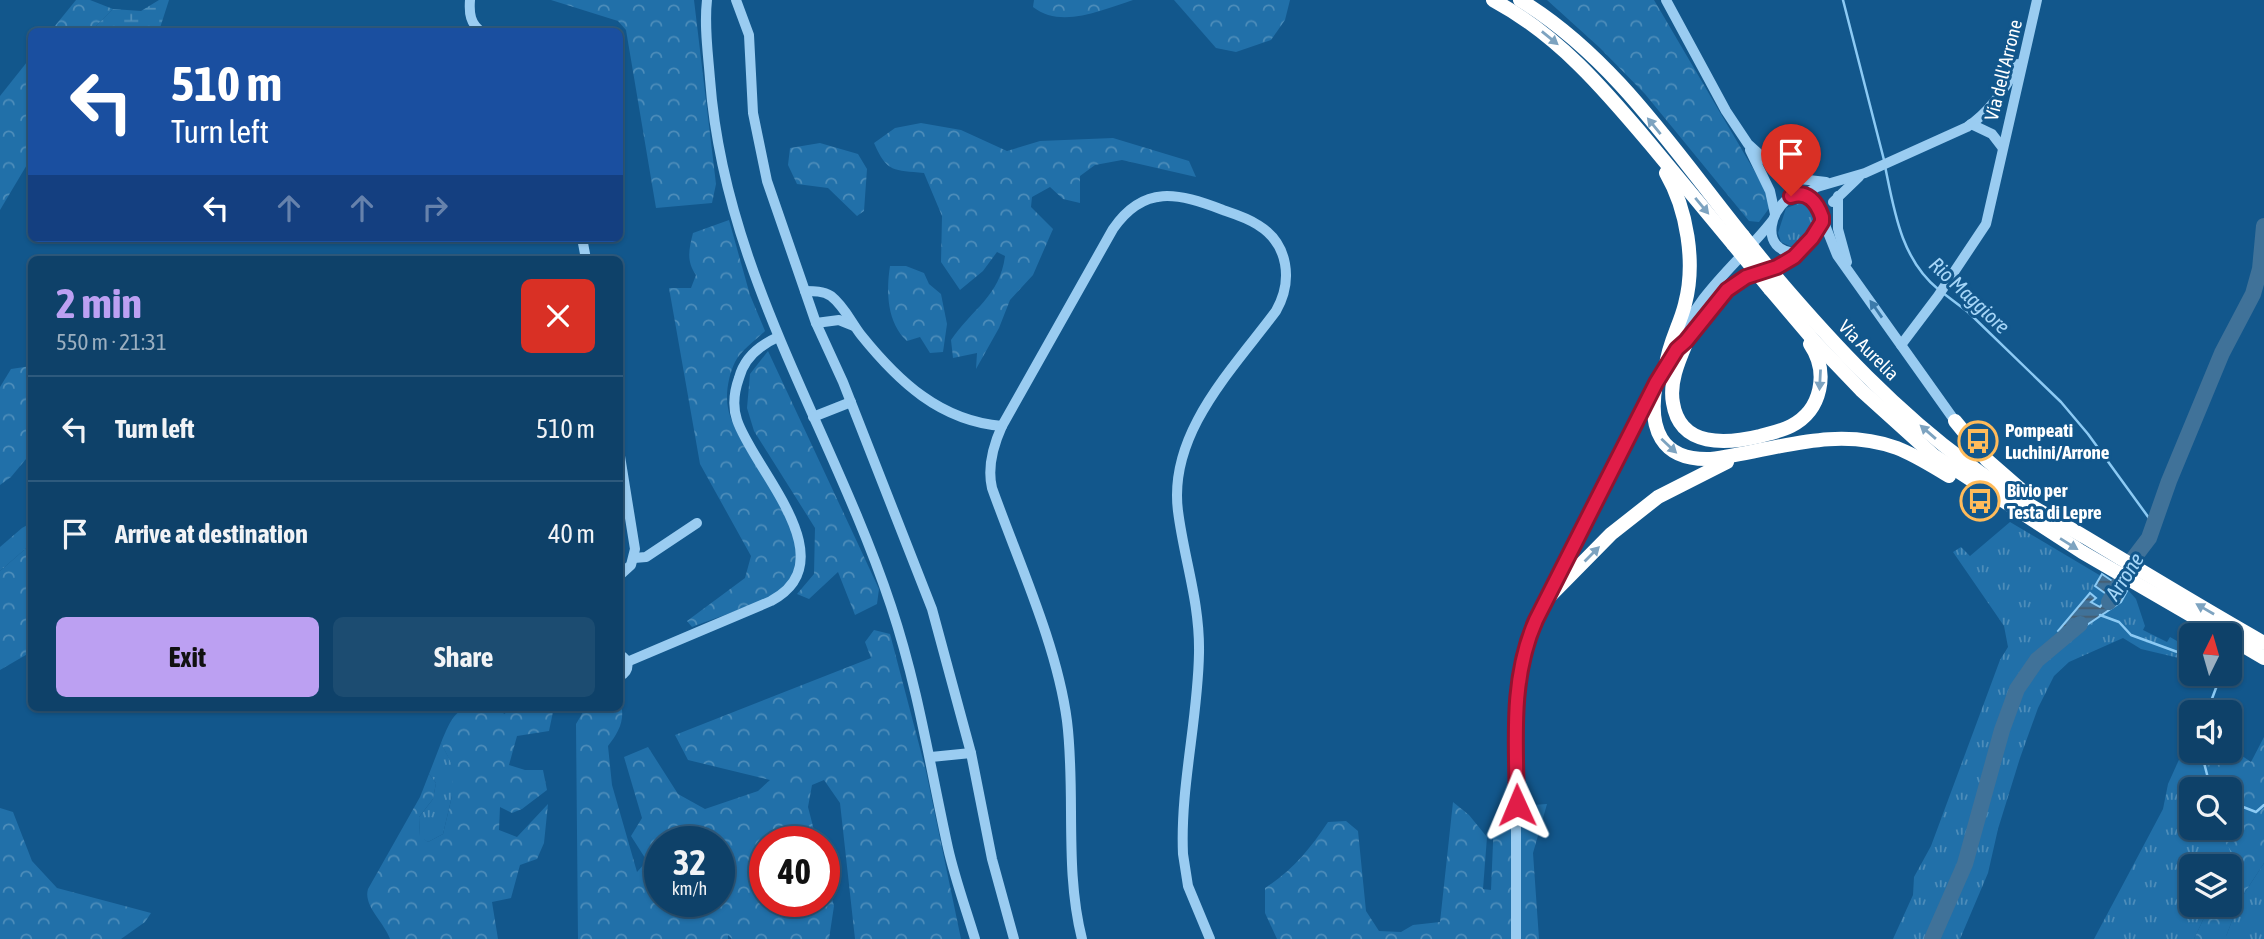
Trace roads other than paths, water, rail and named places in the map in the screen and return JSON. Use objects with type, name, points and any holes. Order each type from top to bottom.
[{"type":"highway","name":"Via Aurelia","points":[[1493,0],[1527,21],[1588,73],[1738,240]]},
{"type":"highway","name":"Via Aurelia","points":[[1520,0],[1570,35],[1612,76],[1774,284],[1878,387],[1940,442],[1994,483],[2086,538],[2110,561]]},
{"type":"highway","points":[[1630,120],[1634,131],[1668,176],[1683,218],[1688,254],[1688,288],[1666,366]]},
{"type":"highway","name":"Via Aurelia","points":[[1774,284],[1780,301],[1815,342],[1894,422],[1955,471],[2031,520],[2264,643]]},
{"type":"highway","points":[[1682,345],[1672,394],[1676,415],[1690,432],[1705,439],[1730,442],[1787,428],[1803,418],[1814,404],[1821,372],[1812,347],[1780,308],[1780,301]]},
{"type":"highway","points":[[1656,383],[1654,419],[1662,441],[1670,450],[1696,459],[1740,455],[1822,439],[1854,439],[1881,444],[1918,458],[1978,494],[2031,520]]},
{"type":"highway","points":[[1955,421],[2005,478],[2077,527],[2086,538]]},
{"type":"highway","points":[[1544,602],[1611,534],[1658,498],[1740,455]]},
{"type":"highway","name":"Via Aurelia","points":[[2143,580],[2208,623]]},
{"type":"highway","name":"Via Aurelia","points":[[2242,645],[2264,658]]},
{"type":"street","points":[[470,0],[473,25],[477,28]]},
{"type":"street","points":[[707,0],[706,25],[713,108],[730,200],[743,246],[778,337],[892,607],[919,702],[950,856],[975,939]]},
{"type":"street","points":[[736,0],[749,35],[752,103],[761,159],[780,223],[816,323],[851,402],[932,609],[971,753],[992,859],[1014,939]]},
{"type":"street","points":[[1666,0],[1726,111],[1748,144],[1770,191],[1772,234],[1776,244],[1788,253],[1798,253]]},
{"type":"street","name":"Via dell'Arrone","points":[[1901,345],[1984,228],[2037,0]]},
{"type":"street","points":[[1682,345],[1680,338],[1713,287],[1757,241],[1785,200],[1867,172],[1971,124],[2003,89],[2020,61],[2029,32]]},
{"type":"street","name":"Via dell'Arrone","points":[[1971,124],[1992,134],[2002,147]]},
{"type":"street","points":[[1748,144],[1818,207],[1834,250],[1955,421]]},
{"type":"street","points":[[1768,163],[1795,178],[1832,183]]},
{"type":"street","points":[[1516,939],[1516,694],[1526,644],[1544,602],[1666,366],[1727,290],[1742,279],[1783,264],[1798,253],[1838,196],[1867,172]]},
{"type":"street","points":[[1082,939],[1074,893],[1070,756],[1063,696],[1053,658],[990,483],[992,454],[1002,426],[1113,229],[1135,205],[1157,196],[1189,198],[1252,221],[1276,241],[1287,271],[1282,299],[1192,428],[1182,455],[1177,488],[1179,519],[1194,589],[1199,642],[1183,861],[1188,886],[1210,939]]},
{"type":"street","points":[[1838,196],[1838,233],[1850,272]]},
{"type":"street","points":[[805,290],[830,295],[887,365],[925,400],[965,420],[1002,426]]},
{"type":"street","points":[[816,323],[839,320],[854,326]]},
{"type":"street","points":[[623,659],[771,601],[785,592],[794,580],[801,558],[797,532],[788,510],[741,430],[734,405],[736,386],[746,361],[769,341],[778,337]]},
{"type":"street","points":[[813,417],[851,402]]},
{"type":"street","points":[[623,475],[635,549],[634,558],[623,572]]},
{"type":"street","points":[[634,558],[646,557],[697,523]]},
{"type":"street","points":[[931,757],[971,753]]},
{"type":"waterway","name":"Rio Maggiore","points":[[1843,0],[1884,160]]},
{"type":"waterway","name":"Rio Maggiore","points":[[1885,166],[1896,216],[1907,248],[1925,277],[1938,289]]},
{"type":"waterway","name":"Arrone","points":[[2109,602],[2130,563],[2149,538],[2169,481],[2222,353],[2253,294],[2260,269],[2264,226]]},
{"type":"waterway","name":"Rio Maggiore","points":[[1943,293],[1968,312],[2061,402],[2088,434],[2154,525]]},
{"type":"waterway","points":[[2100,615],[2119,622],[2131,635],[2179,653]]},
{"type":"waterway","name":"Arrone","points":[[1932,939],[1965,864],[2002,730],[2017,689],[2037,660],[2080,624]]},
{"type":"waterway","points":[[2212,700],[2217,686]]},
{"type":"waterway","points":[[2204,763],[2208,777]]},
{"type":"waterway","points":[[2242,807],[2256,812],[2264,805]]},
{"type":"place","name":"Pompeati Luchini/Arrone","points":[[1978,441]]},
{"type":"place","name":"Bivio per Testa di Lepre","points":[[1980,501]]}]
